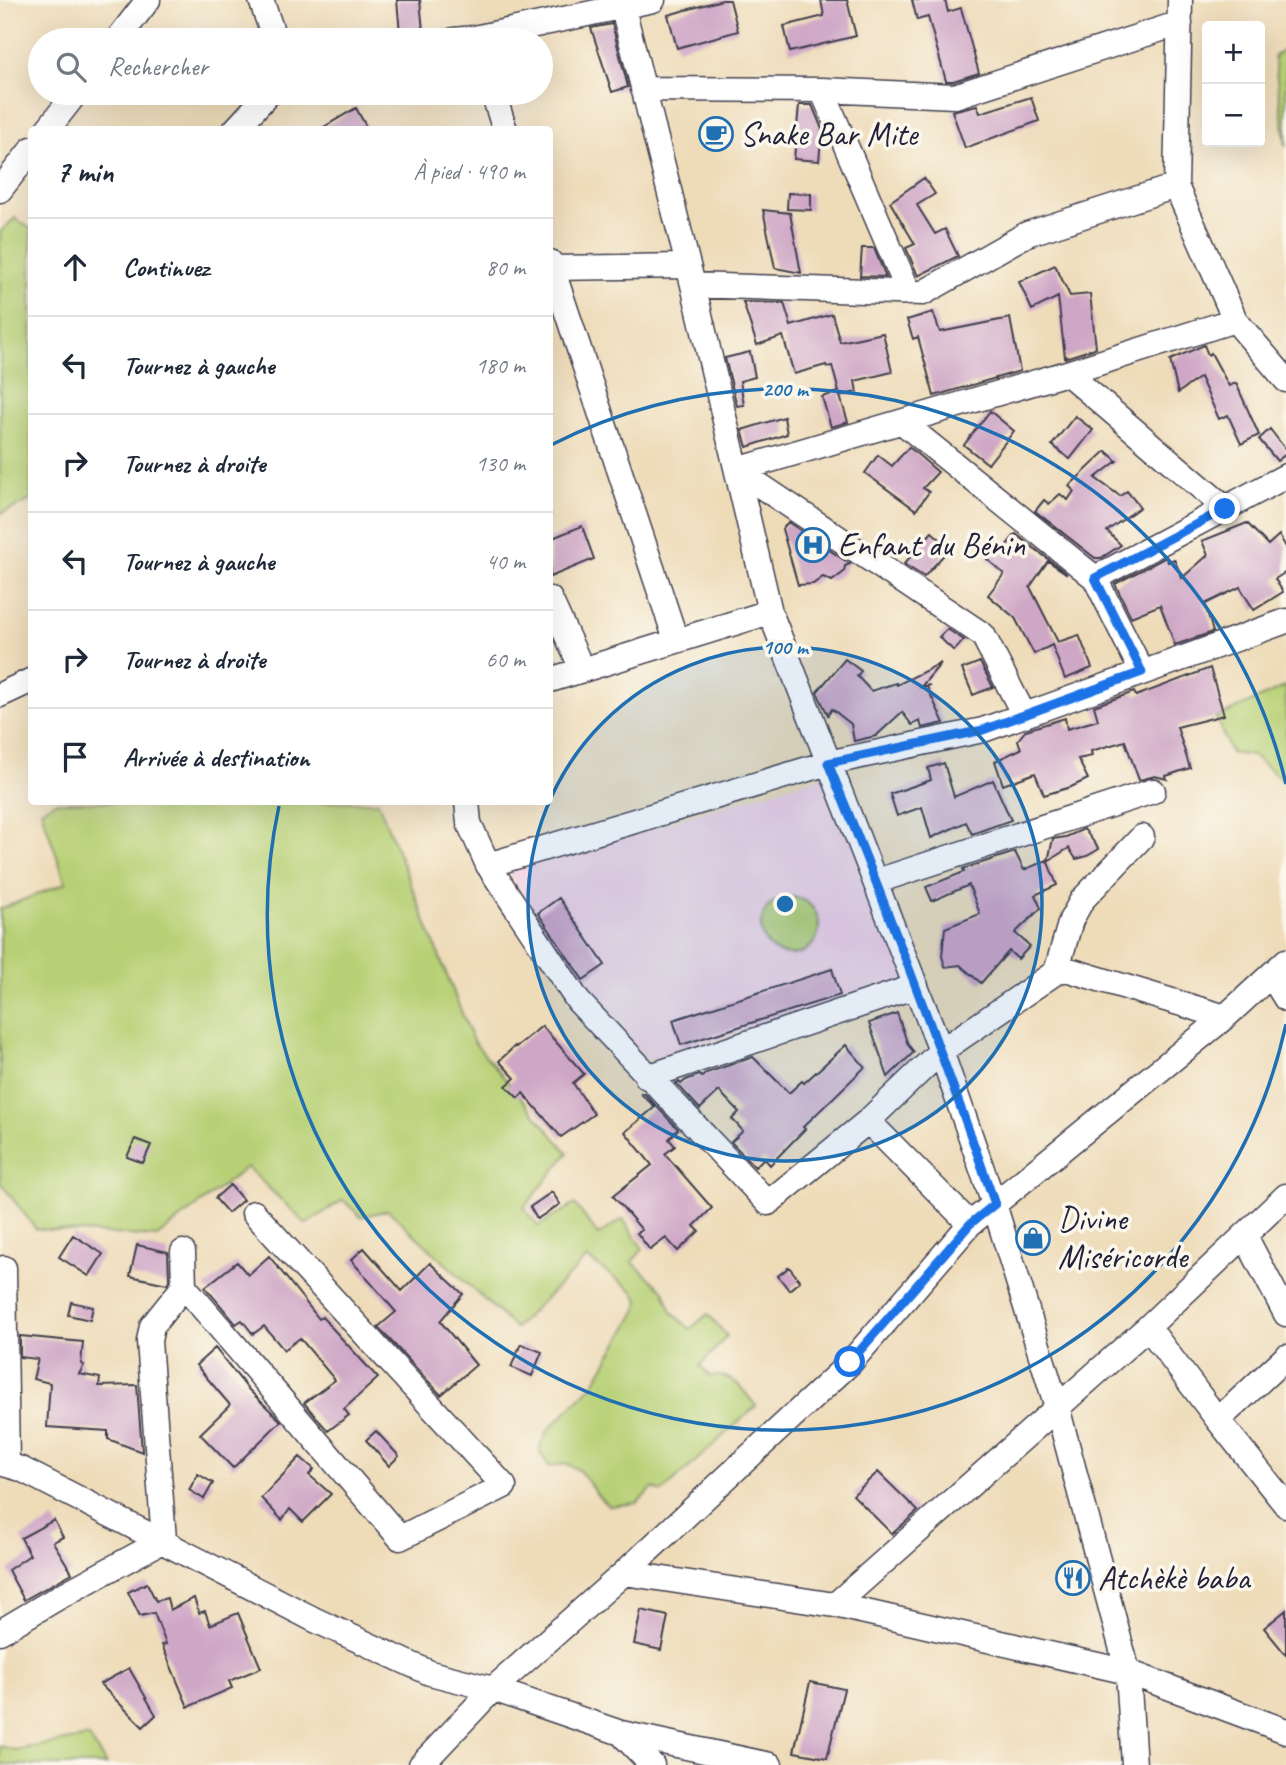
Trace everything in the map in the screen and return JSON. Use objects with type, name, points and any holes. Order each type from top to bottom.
[{"type":"street","points":[[126,28],[148,0]]},
{"type":"street","points":[[261,0],[271,28]]},
{"type":"street","points":[[520,28],[623,4],[653,0]]},
{"type":"street","points":[[623,4],[770,612],[877,881],[995,1204],[1057,1407],[1128,1672],[1134,1765]]},
{"type":"street","points":[[643,89],[822,90],[955,96],[1180,12],[1176,186],[1235,320],[1286,380]]},
{"type":"street","points":[[822,90],[909,293]]},
{"type":"street","points":[[50,126],[67,105]]},
{"type":"street","points":[[240,126],[258,105]]},
{"type":"street","points":[[496,105],[504,126]]},
{"type":"street","points":[[0,190],[28,154]]},
{"type":"street","points":[[553,265],[923,293],[1027,234],[1176,186]]},
{"type":"street","points":[[553,274],[676,640]]},
{"type":"street","points":[[737,470],[1067,373],[1235,320]]},
{"type":"street","points":[[1067,373],[1225,509]]},
{"type":"street","points":[[902,422],[1095,578],[1142,672]]},
{"type":"street","points":[[737,470],[983,635],[1024,715]]},
{"type":"street","points":[[1095,578],[1286,476]]},
{"type":"street","points":[[553,606],[582,669]]},
{"type":"street","points":[[553,679],[770,612]]},
{"type":"street","points":[[488,865],[828,763],[983,730],[1286,621]]},
{"type":"street","points":[[0,695],[28,682]]},
{"type":"street","points":[[877,881],[1153,791]]},
{"type":"street","points":[[467,805],[469,823],[488,865],[578,1001],[768,1203],[868,1121],[941,1051],[1056,972],[1066,969],[1224,1017]]},
{"type":"street","points":[[1056,972],[1071,920],[1082,900],[1142,837]]},
{"type":"street","points":[[432,1761],[492,1689],[624,1573],[850,1362],[970,1224],[1224,1017],[1279,968],[1286,999]]},
{"type":"street","points":[[647,1077],[916,986]]},
{"type":"street","points":[[868,1121],[970,1224]]},
{"type":"street","points":[[835,1605],[1148,1326],[1286,1196]]},
{"type":"street","points":[[183,1252],[184,1286],[400,1538],[504,1486],[254,1213]]},
{"type":"street","points":[[1245,1236],[1286,1314]]},
{"type":"street","points":[[4,1268],[3,1463],[21,1469],[164,1540],[315,1620],[430,1673],[492,1689],[621,1733],[770,1765]]},
{"type":"street","points":[[164,1540],[149,1340],[152,1326],[184,1286]]},
{"type":"street","points":[[1148,1326],[1218,1420],[1282,1489]]},
{"type":"street","points":[[1218,1420],[1286,1357]]},
{"type":"street","points":[[0,1632],[164,1540]]},
{"type":"street","points":[[624,1573],[835,1605],[1128,1672],[1286,1731]]},
{"type":"street","points":[[621,1733],[652,1765]]},
{"type":"shaded area","points":[[834,773],[913,979],[649,1060],[606,1017],[506,871]]},
{"type":"green space","points":[[1286,48],[1286,147],[1274,56]]},
{"type":"green space","points":[[15,218],[28,227],[28,501],[0,514],[0,232]]},
{"type":"green space","points":[[1286,686],[1286,783],[1253,756],[1231,753],[1216,718]]},
{"type":"green space","points":[[50,805],[379,805],[473,1041],[568,1153],[524,1208],[538,1226],[575,1204],[598,1235],[623,1219],[643,1249],[632,1262],[664,1291],[672,1312],[690,1329],[708,1314],[727,1336],[700,1366],[711,1377],[731,1380],[756,1406],[662,1492],[653,1488],[637,1503],[610,1506],[579,1471],[572,1466],[550,1467],[540,1453],[548,1430],[593,1385],[637,1310],[639,1301],[633,1291],[587,1258],[515,1328],[388,1210],[361,1217],[343,1200],[306,1224],[247,1167],[157,1237],[36,1229],[0,1182],[0,909],[66,883],[41,810]]},
{"type":"green space","points":[[784,897],[796,897],[811,905],[819,920],[819,932],[811,947],[796,955],[784,955],[769,947],[761,932],[761,920],[769,905]]},
{"type":"green space","points":[[89,1737],[106,1765],[0,1765],[0,1746],[14,1750]]},
{"type":"building","points":[[397,0],[420,0],[423,28],[400,28]]},
{"type":"building","points":[[730,0],[738,31],[677,48],[668,15]]},
{"type":"building","points":[[821,0],[847,0],[856,36],[790,52],[784,26],[824,16]]},
{"type":"building","points":[[912,0],[945,0],[948,12],[961,8],[979,73],[946,81],[928,17],[917,20]]},
{"type":"building","points":[[612,24],[628,87],[612,92],[591,28]]},
{"type":"building","points":[[1031,97],[1039,121],[965,148],[952,111],[977,105],[980,113]]},
{"type":"building","points":[[799,105],[812,105],[822,129],[819,161],[794,159]]},
{"type":"building","points":[[356,108],[366,126],[326,126]]},
{"type":"building","points":[[924,178],[935,194],[917,205],[935,234],[945,229],[958,256],[918,276],[906,248],[915,244],[890,202]]},
{"type":"building","points":[[788,193],[811,194],[811,210],[787,209]]},
{"type":"building","points":[[763,210],[790,213],[801,273],[775,268]]},
{"type":"building","points":[[862,248],[874,248],[886,277],[860,276]]},
{"type":"building","points":[[1055,265],[1070,296],[1090,294],[1096,348],[1065,358],[1058,297],[1032,310],[1019,282]]},
{"type":"building","points":[[743,302],[784,303],[791,326],[832,314],[840,342],[883,333],[892,372],[855,381],[857,392],[840,396],[848,422],[831,427],[822,397],[839,392],[832,366],[826,365],[794,374],[783,336],[757,345]]},
{"type":"building","points":[[933,312],[940,332],[1010,318],[1020,371],[934,396],[918,337],[913,339],[907,320]]},
{"type":"building","points":[[1204,345],[1229,386],[1236,383],[1259,435],[1241,444],[1228,415],[1219,419],[1200,377],[1178,393],[1170,360]]},
{"type":"building","points":[[750,352],[755,377],[740,381],[744,405],[737,406],[725,358]]},
{"type":"building","points":[[990,411],[1014,431],[988,464],[964,445]]},
{"type":"building","points":[[1075,416],[1093,430],[1070,459],[1052,445]]},
{"type":"building","points":[[784,417],[787,434],[747,447],[742,430]]},
{"type":"building","points":[[1270,429],[1286,450],[1286,454],[1277,461],[1259,439]]},
{"type":"building","points":[[909,447],[938,472],[923,488],[929,492],[916,510],[865,473],[878,455],[892,466]]},
{"type":"building","points":[[1106,451],[1117,461],[1095,478],[1120,496],[1127,491],[1140,507],[1107,531],[1121,545],[1101,558],[1095,558],[1035,511],[1044,500],[1049,504],[1060,494],[1068,500],[1074,491],[1069,486]]},
{"type":"building","name":"Enfant du Bénin","points":[[788,522],[850,564],[845,566],[844,572],[832,581],[823,577],[813,584],[798,585],[782,529]]},
{"type":"building","points":[[1247,523],[1268,545],[1279,535],[1286,547],[1286,572],[1275,579],[1283,592],[1254,610],[1240,587],[1205,604],[1213,632],[1175,645],[1160,605],[1131,617],[1115,584],[1166,557],[1168,562],[1174,559],[1182,578],[1208,555],[1202,541]]},
{"type":"building","points":[[582,526],[594,559],[553,576],[553,538]]},
{"type":"building","points":[[932,532],[950,548],[924,577],[904,564]]},
{"type":"building","points":[[1016,534],[1067,574],[1048,561],[1030,587],[1058,642],[1079,635],[1092,668],[1065,679],[1052,645],[1034,654],[1015,618],[988,595],[1004,574],[987,559],[995,546],[1001,552]]},
{"type":"building","points":[[947,629],[964,640],[954,651],[939,637]]},
{"type":"building","points":[[845,659],[861,671],[857,676],[871,691],[896,683],[897,685],[941,663],[921,687],[930,685],[927,687],[944,723],[922,728],[920,721],[912,725],[902,712],[876,736],[854,741],[851,724],[832,709],[828,715],[817,692]]},
{"type":"building","points":[[980,662],[993,687],[973,695],[962,669]]},
{"type":"building","points":[[1210,668],[1224,715],[1177,727],[1190,768],[1166,776],[1167,779],[1155,776],[1139,780],[1125,741],[1091,751],[1092,756],[1078,759],[1088,779],[1071,787],[1044,795],[1035,773],[1003,785],[995,761],[1021,749],[1018,740],[1026,730],[1065,718],[1067,729],[1098,720],[1094,706],[1134,692],[1136,696]]},
{"type":"building","points":[[944,763],[954,797],[993,780],[1011,820],[972,834],[966,822],[931,838],[922,807],[897,816],[890,794],[931,780],[928,768]]},
{"type":"building","points":[[1084,829],[1099,849],[1076,859],[1069,848],[1048,861],[1053,839]]},
{"type":"building","points":[[1015,852],[1024,870],[1047,860],[1057,885],[1035,895],[1041,908],[1015,933],[1030,946],[1018,959],[1009,951],[981,983],[960,965],[945,967],[942,956],[945,928],[980,914],[969,885],[932,901],[926,887],[964,872],[963,869]]},
{"type":"building","points":[[559,898],[605,965],[583,980],[538,913]]},
{"type":"building","points":[[832,969],[840,995],[681,1045],[673,1020]]},
{"type":"building","points":[[897,1013],[908,1045],[914,1052],[888,1077],[869,1023]]},
{"type":"building","points":[[542,1026],[584,1074],[573,1083],[594,1114],[561,1137],[523,1093],[518,1098],[506,1086],[515,1078],[499,1061]]},
{"type":"building","points":[[846,1045],[865,1067],[803,1127],[805,1129],[770,1165],[764,1158],[755,1167],[731,1142],[743,1131],[732,1119],[739,1112],[719,1091],[700,1109],[676,1083],[681,1084],[699,1075],[702,1077],[706,1073],[753,1057],[789,1093]]},
{"type":"building","points":[[644,1093],[678,1129],[669,1139],[675,1146],[665,1154],[712,1208],[694,1226],[699,1231],[678,1251],[666,1238],[650,1250],[637,1233],[642,1230],[613,1196],[652,1165],[625,1132],[655,1107],[641,1094]]},
{"type":"building","points":[[135,1139],[151,1145],[143,1163],[127,1157]]},
{"type":"building","points":[[230,1185],[243,1200],[228,1213],[215,1198]]},
{"type":"building","points":[[552,1192],[560,1204],[537,1219],[530,1207]]},
{"type":"building","points":[[73,1235],[103,1254],[89,1276],[59,1257]]},
{"type":"building","points":[[137,1245],[168,1252],[167,1284],[130,1276]]},
{"type":"building","points":[[364,1248],[402,1291],[430,1263],[463,1294],[440,1321],[476,1365],[441,1395],[378,1327],[396,1312],[351,1260]]},
{"type":"building","points":[[269,1256],[319,1319],[322,1317],[378,1378],[344,1409],[349,1415],[328,1431],[304,1403],[335,1380],[300,1338],[284,1350],[264,1326],[253,1334],[242,1320],[236,1324],[205,1287],[237,1262],[248,1275]]},
{"type":"building","points":[[789,1267],[800,1281],[789,1290],[778,1276]]},
{"type":"building","points":[[71,1302],[93,1307],[90,1320],[68,1315]]},
{"type":"building","points":[[20,1336],[83,1342],[81,1364],[84,1365],[79,1374],[100,1378],[99,1386],[137,1385],[142,1452],[108,1439],[108,1431],[47,1427],[50,1383],[33,1379],[38,1359],[20,1357]]},
{"type":"building","points":[[521,1344],[542,1352],[532,1376],[511,1367]]},
{"type":"building","points":[[215,1348],[248,1389],[281,1421],[233,1468],[200,1434],[230,1405],[196,1365]]},
{"type":"building","points":[[376,1431],[399,1456],[389,1466],[366,1440]]},
{"type":"building","points":[[300,1457],[314,1469],[309,1475],[331,1494],[303,1522],[290,1509],[282,1520],[261,1498]]},
{"type":"building","points":[[878,1472],[918,1511],[892,1534],[853,1495]]},
{"type":"building","points":[[198,1474],[213,1483],[204,1499],[189,1490]]},
{"type":"building","points":[[54,1520],[63,1537],[53,1542],[72,1573],[24,1600],[8,1570],[30,1555],[21,1538]]},
{"type":"building","points":[[147,1583],[156,1601],[167,1598],[170,1610],[194,1598],[199,1613],[205,1611],[210,1625],[238,1613],[261,1668],[229,1681],[232,1688],[188,1707],[162,1645],[166,1644],[154,1613],[140,1616],[128,1592]]},
{"type":"building","points":[[641,1610],[668,1616],[661,1650],[634,1644]]},
{"type":"building","points":[[1286,1610],[1286,1655],[1264,1628]]},
{"type":"building","points":[[129,1668],[156,1715],[143,1727],[100,1684]]},
{"type":"building","points":[[810,1682],[844,1689],[827,1758],[794,1752]]},
{"type":"place","name":"Snake Bar Mite","points":[[716,134]]},
{"type":"place","name":"Enfant du Bénin","points":[[813,545]]},
{"type":"place","name":"Divine Miséricorde","points":[[1033,1238]]},
{"type":"place","name":"Atchèkè baba","points":[[1073,1578]]},
{"type":"route","points":[[850,1362],[970,1224],[995,1204],[877,881],[828,763],[983,730],[1142,672],[1095,578],[1225,509]]}]
